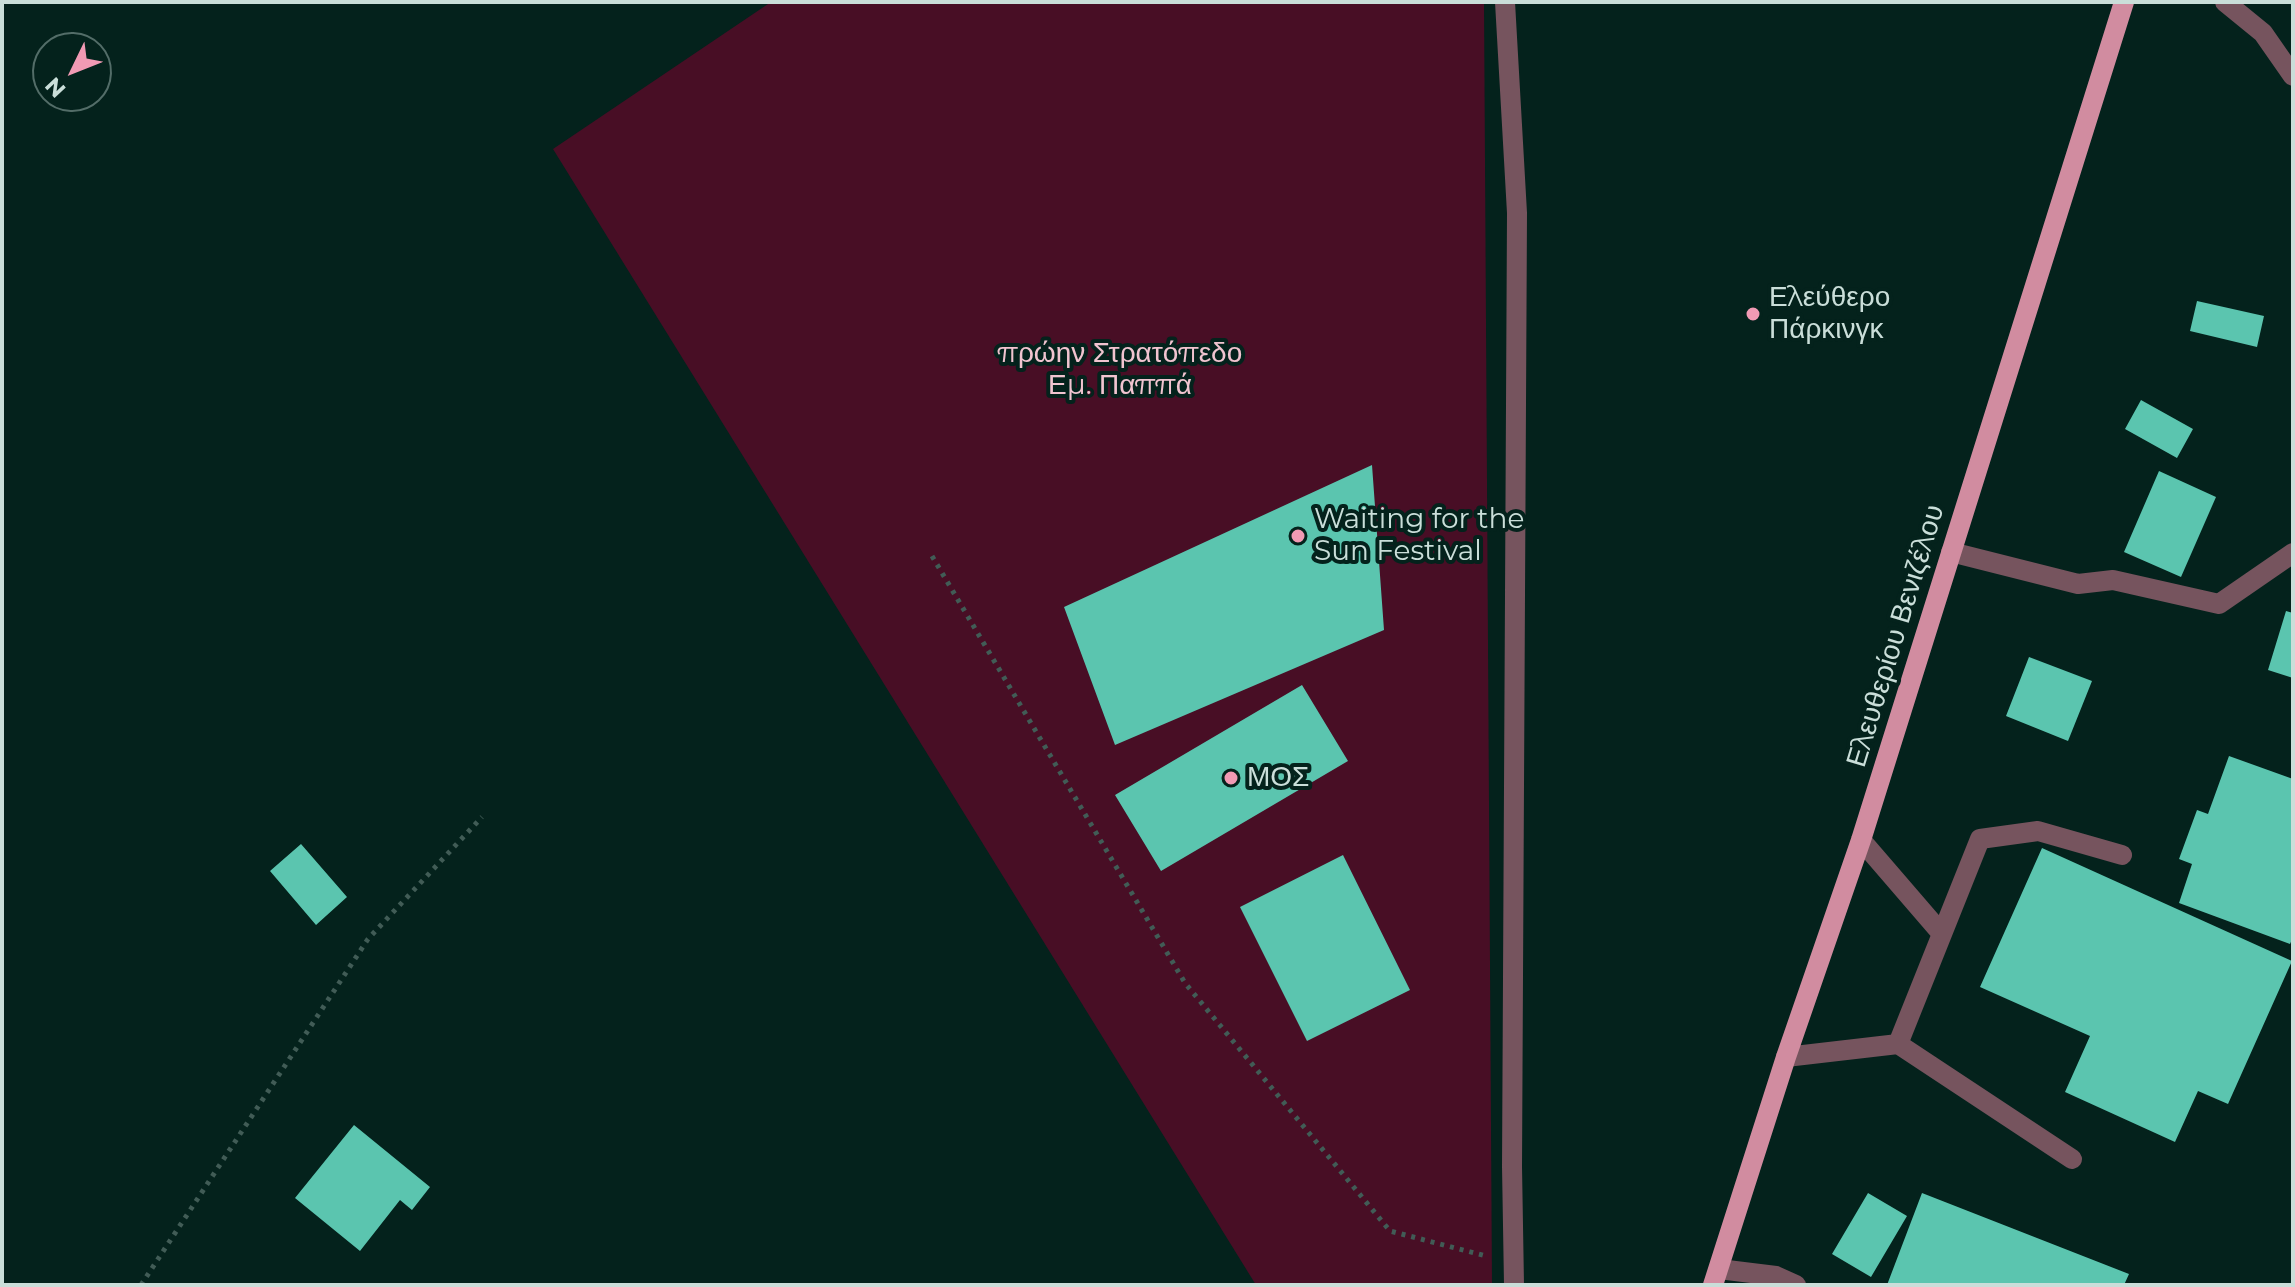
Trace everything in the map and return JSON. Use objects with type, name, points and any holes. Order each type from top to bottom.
[{"type":"main road","name":"Ελευθερίου Βενιζέλου","points":[[1716,1277],[1786,1057],[1861,840],[2124,2]]},
{"type":"lane","points":[[1505,2],[1517,213],[1514,1285]]},
{"type":"lane","points":[[2225,2],[2263,33],[2293,76]]},
{"type":"lane","points":[[1951,552],[2078,584],[2113,580],[2219,604],[2293,553]]},
{"type":"lane","points":[[1898,1044],[1980,839],[2038,831],[2122,855]]},
{"type":"lane","points":[[1861,840],[1942,934]]},
{"type":"lane","points":[[1786,1057],[1898,1044],[2072,1159]]},
{"type":"lane","points":[[1716,1277],[1776,1276],[1796,1285]]},
{"type":"path","points":[[932,556],[1185,983],[1390,1231],[1514,1264]]},
{"type":"path","points":[[141,1285],[368,939],[482,817]]},
{"type":"green space","name":"πρώην Στρατόπεδο Εμ. Παππά","points":[[771,2],[1484,2],[1492,1285],[1256,1285],[553,149]]},
{"type":"building","points":[[2197,301],[2264,316],[2257,347],[2190,331]]},
{"type":"building","points":[[2141,400],[2193,429],[2177,458],[2125,429]]},
{"type":"building","name":"Waiting for the Sun Festival","points":[[1372,465],[1384,630],[1115,745],[1064,607]]},
{"type":"building","points":[[2159,471],[2216,497],[2181,577],[2124,552]]},
{"type":"building","points":[[2286,611],[2293,613],[2293,678],[2268,670]]},
{"type":"building","points":[[2029,657],[2092,681],[2068,741],[2006,716]]},
{"type":"building","name":"ΜΟΣ","points":[[1302,685],[1348,761],[1161,871],[1115,795]]},
{"type":"building","points":[[2229,756],[2293,779],[2293,937],[2290,944],[2179,903],[2192,864],[2179,859],[2197,810],[2208,814]]},
{"type":"building","points":[[301,844],[347,897],[316,925],[270,871]]},
{"type":"building","points":[[2042,848],[2292,961],[2228,1104],[2198,1091],[2175,1142],[2065,1092],[2090,1036],[1980,987]]},
{"type":"building","points":[[1343,855],[1410,990],[1307,1041],[1240,907]]},
{"type":"building","points":[[354,1125],[430,1187],[412,1210],[400,1200],[360,1251],[295,1198]]},
{"type":"building","points":[[1868,1193],[1907,1216],[1871,1277],[1832,1254]]},
{"type":"building","points":[[1922,1193],[2129,1274],[2124,1285],[1887,1285]]},
{"type":"place","name":"Ελεύθερο Πάρκινγκ","points":[[1753,314]]},
{"type":"place","name":"Waiting for the Sun Festival","points":[[1298,536]]},
{"type":"place","name":"ΜΟΣ","points":[[1231,778]]}]
